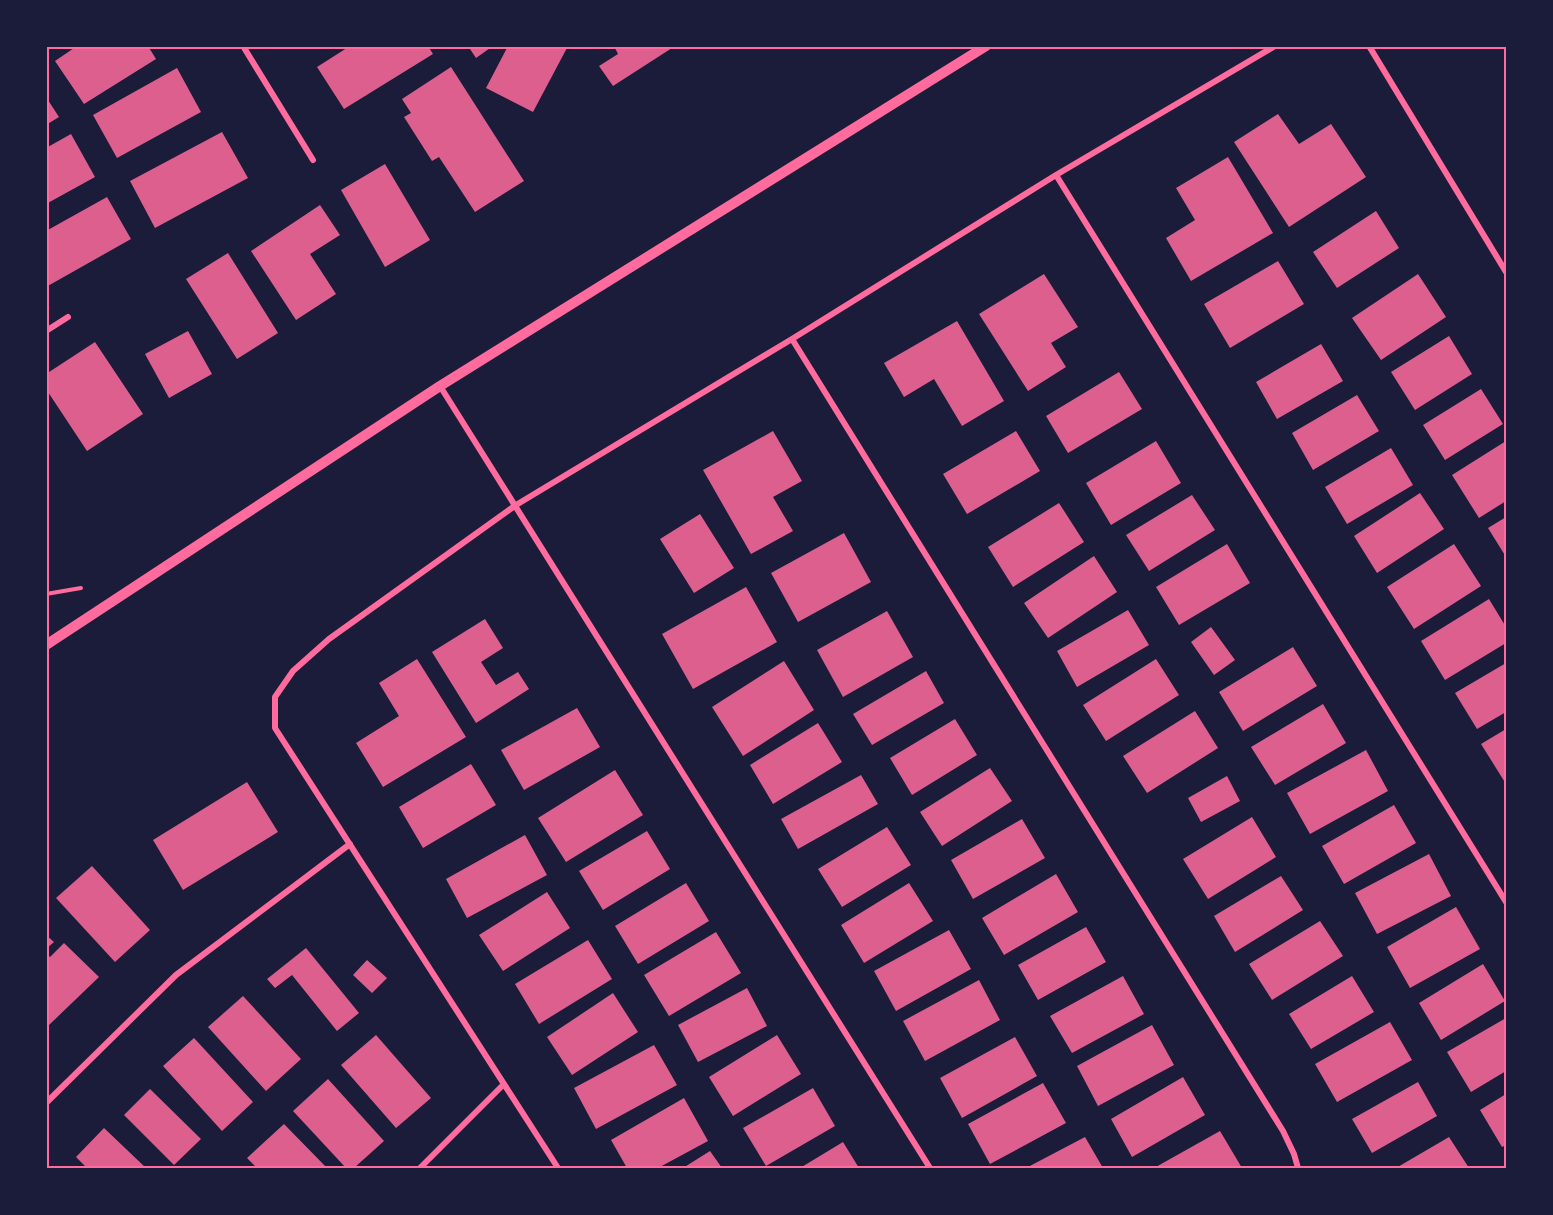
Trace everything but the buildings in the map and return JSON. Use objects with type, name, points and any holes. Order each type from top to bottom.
[{"type":"street","points":[[243,46],[313,159]]},
{"type":"street","points":[[46,645],[440,386],[986,46]]},
{"type":"street","points":[[558,1168],[275,728],[275,697],[292,671],[328,639],[516,505],[792,339],[1056,175],[1275,46]]},
{"type":"street","points":[[1369,46],[1506,272]]},
{"type":"street","points":[[1056,175],[1506,902]]},
{"type":"street","points":[[46,331],[68,317]]},
{"type":"street","points":[[792,339],[1283,1131],[1298,1168]]},
{"type":"street","points":[[440,386],[930,1168]]},
{"type":"street","points":[[46,1103],[176,975],[350,844]]},
{"type":"street","points":[[420,1168],[504,1084]]}]
